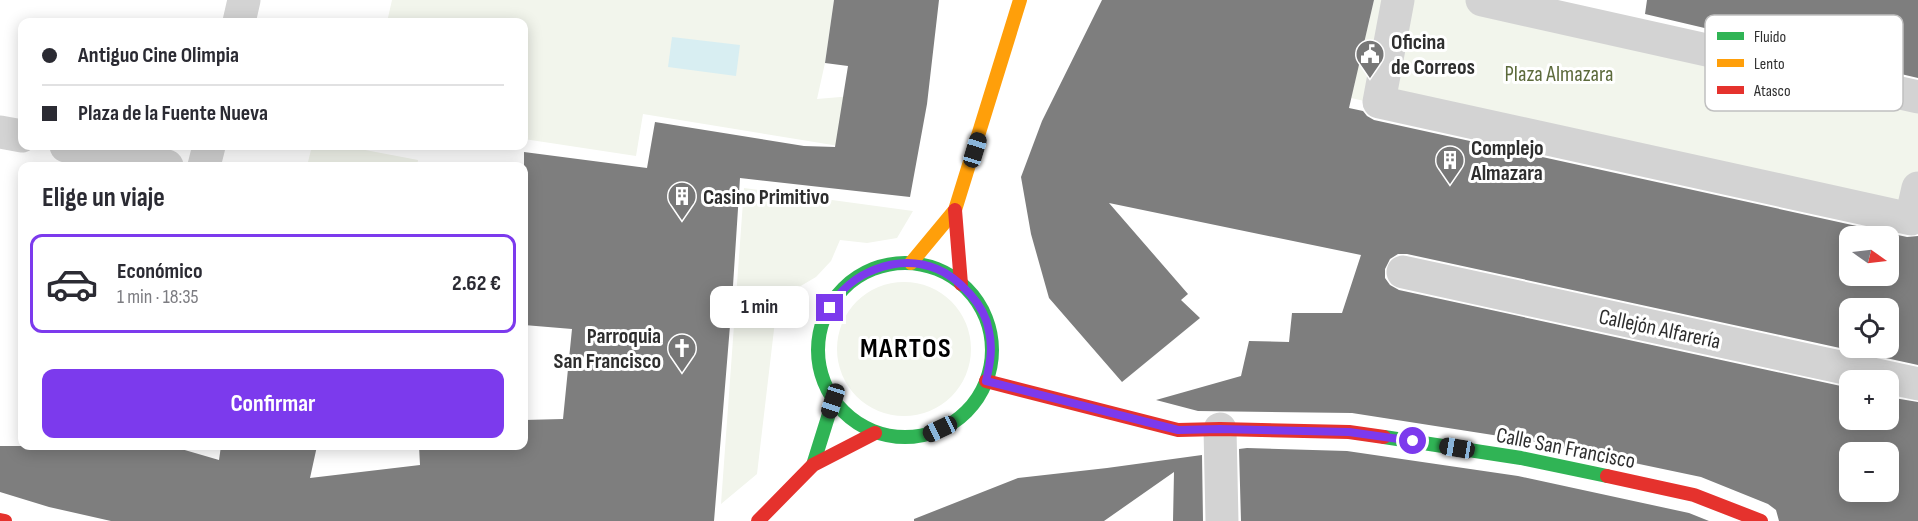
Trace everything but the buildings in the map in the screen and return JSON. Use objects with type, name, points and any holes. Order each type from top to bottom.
[{"type":"street","points":[[240,18],[244,0]]},
{"type":"street","points":[[961,284],[955,210],[1020,0]]},
{"type":"street","points":[[1398,0],[1379,102],[1911,219],[1918,188]]},
{"type":"street","points":[[1482,0],[1705,50]]},
{"type":"street","points":[[1903,94],[1918,97]]},
{"type":"street","points":[[0,132],[18,135]]},
{"type":"street","points":[[86,150],[147,162]]},
{"type":"street","points":[[911,263],[955,210]]},
{"type":"street","points":[[911,263],[937,269],[961,284],[978,304],[989,328],[992,355],[986,381],[973,405],[953,423],[928,435],[902,438],[875,433],[852,420],[833,401],[821,376],[817,348],[823,320],[836,296],[857,277],[866,273],[884,266],[911,263]]},
{"type":"street","name":"Callejón Alfarería","points":[[1403,272],[1918,384]]},
{"type":"street","name":"Calle San Francisco","points":[[986,381],[1178,430],[1349,432],[1521,458],[1694,495],[1761,521]]},
{"type":"street","points":[[813,465],[833,401]]},
{"type":"street","points":[[1220,429],[1222,521]]},
{"type":"street","points":[[758,521],[813,465],[875,433]]},
{"type":"street","points":[[0,520],[5,521]]},
{"type":"green space","points":[[392,0],[834,0],[817,99],[852,96],[845,147],[643,114],[636,156],[528,140],[528,18],[388,18]]},
{"type":"green space","name":"Plaza Almazara","points":[[1374,0],[1556,0],[1705,37],[1705,111],[1903,111],[1903,85],[1918,89],[1918,225],[1351,98]]},
{"type":"green space","points":[[311,150],[365,150],[418,160],[418,162],[308,162]]},
{"type":"green space","points":[[744,188],[913,211],[897,238],[867,243],[840,240],[831,261],[816,277],[799,287],[779,287],[757,474],[721,504]]},
{"type":"green space","points":[[904,282],[930,287],[951,302],[966,323],[971,349],[966,375],[951,396],[930,411],[904,416],[878,411],[857,396],[842,375],[837,349],[842,323],[857,302],[878,287]]},
{"type":"shaded area","points":[[672,37],[740,45],[736,76],[668,67]]},
{"type":"traffic: fast","points":[[905,263],[938,270],[953,278],[966,289],[977,302],[985,317],[992,350],[985,383],[977,398],[966,411],[953,422],[938,430],[905,437],[872,430],[857,422],[844,411],[833,398],[825,383],[818,350],[825,317],[833,302],[844,289],[857,278],[872,270],[905,263]]},
{"type":"traffic: fast","points":[[813,465],[833,401]]},
{"type":"traffic: fast","points":[[1384,437],[1521,458],[1607,476]]},
{"type":"traffic: slow","points":[[911,263],[955,210],[1020,0]]},
{"type":"traffic: jam","points":[[955,210],[961,284]]},
{"type":"traffic: jam","points":[[986,381],[1178,430],[1349,432],[1384,437]]},
{"type":"traffic: jam","points":[[758,521],[813,465],[875,433]]},
{"type":"traffic: jam","points":[[1607,476],[1694,495],[1761,521]]},
{"type":"traffic: jam","points":[[0,520],[5,521]]},
{"type":"place","name":"Oficina de Correos","points":[[1370,80]]},
{"type":"place","name":"Complejo Almazara","points":[[1450,186]]},
{"type":"place","name":"Casino Primitivo","points":[[682,222]]},
{"type":"place","name":"Parroquia San Francisco","points":[[682,374]]},
{"type":"district","name":"MARTOS","points":[[906,347]]},
{"type":"route","points":[[830,308],[836,296],[857,277],[884,266],[911,263],[937,269],[961,284],[978,304],[989,328],[992,355],[986,381],[1178,430],[1349,432],[1413,441]]}]
